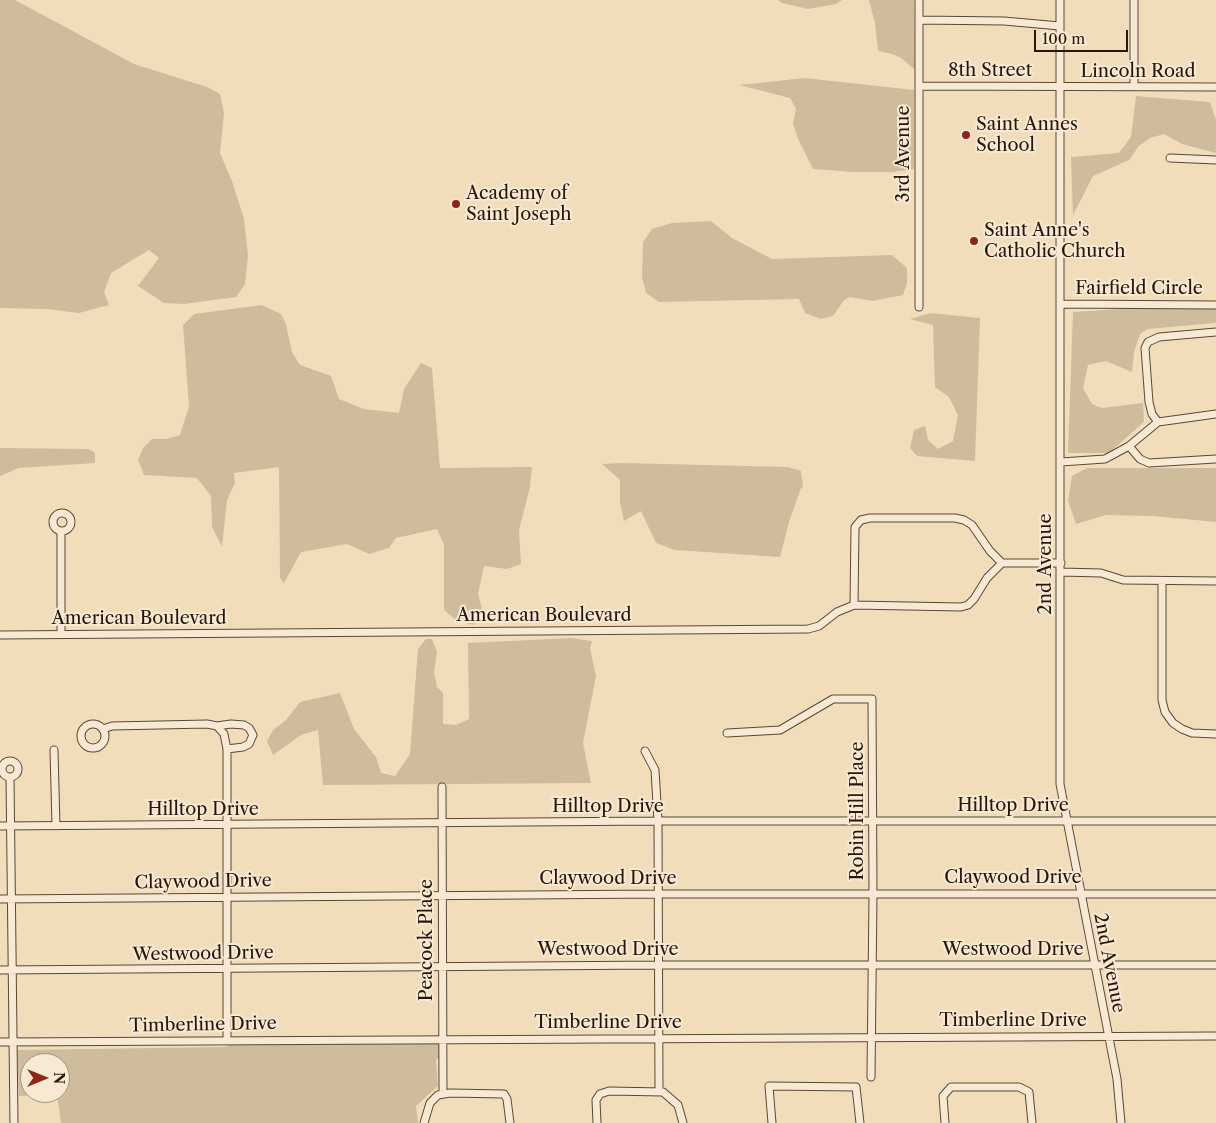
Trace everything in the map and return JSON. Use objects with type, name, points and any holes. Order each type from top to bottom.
[{"type":"street","name":"3rd Avenue","points":[[919,0],[919,308]]},
{"type":"street","name":"2nd Avenue","points":[[1060,0],[1060,784],[1117,1079],[1121,1123]]},
{"type":"street","points":[[1134,0],[1134,86]]},
{"type":"street","points":[[920,20],[1004,20],[1060,26]]},
{"type":"street","name":"8th Street","points":[[920,86],[1060,86]]},
{"type":"street","name":"Lincoln Road","points":[[1060,86],[1216,87]]},
{"type":"street","points":[[1170,158],[1216,160]]},
{"type":"street","name":"Fairfield Circle","points":[[1061,304],[1216,305]]},
{"type":"street","points":[[1158,422],[1152,414],[1149,402],[1145,348],[1148,342],[1159,337],[1216,332]]},
{"type":"street","points":[[1061,462],[1105,459],[1129,446],[1158,422],[1216,414]]},
{"type":"street","points":[[1129,446],[1140,459],[1149,463],[1216,459]]},
{"type":"street","points":[[854,605],[855,527],[861,520],[908,518],[964,520],[972,525],[990,551],[1002,563],[1061,563]]},
{"type":"street","points":[[61,531],[61,634]]},
{"type":"street","name":"American Boulevard","points":[[0,635],[808,629],[819,626],[837,612],[854,605],[961,607],[968,605],[987,578],[1002,563]]},
{"type":"street","points":[[1061,572],[1101,573],[1123,580],[1216,581]]},
{"type":"street","points":[[1162,581],[1162,700],[1165,712],[1173,723],[1182,730],[1192,733],[1216,734]]},
{"type":"street","name":"Robin Hill Place","points":[[727,734],[780,730],[833,699],[872,698],[874,894],[871,1077]]},
{"type":"street","points":[[102,729],[112,726],[206,724],[217,726],[244,725],[249,728],[252,735],[249,744],[242,748],[227,749]]},
{"type":"street","points":[[217,726],[224,734],[227,749],[227,1040]]},
{"type":"street","points":[[54,750],[56,826]]},
{"type":"street","points":[[645,751],[655,770],[658,821],[659,1091]]},
{"type":"street","points":[[10,777],[14,1123]]},
{"type":"street","name":"Peacock Place","points":[[442,786],[443,1093]]},
{"type":"street","name":"Hilltop Drive","points":[[0,826],[658,821],[1216,821]]},
{"type":"street","name":"Claywood Drive","points":[[0,899],[657,894],[1216,894]]},
{"type":"street","name":"Westwood Drive","points":[[0,970],[658,965],[1216,965]]},
{"type":"street","name":"Timberline Drive","points":[[0,1042],[443,1038],[1216,1036]]},
{"type":"street","points":[[772,1123],[769,1086],[856,1087],[860,1123]]},
{"type":"street","points":[[945,1123],[943,1101],[945,1094],[951,1087],[1019,1087],[1026,1090],[1030,1095],[1032,1123]]},
{"type":"street","points":[[598,1123],[596,1102],[603,1092],[659,1091],[678,1105],[683,1123]]},
{"type":"street","points":[[424,1123],[430,1103],[443,1093],[504,1094],[508,1099],[510,1123]]},
{"type":"shaded area","points":[[0,0],[15,0],[134,64],[207,87],[220,94],[224,113],[220,153],[232,181],[244,219],[248,255],[245,284],[236,297],[184,304],[164,303],[138,286],[159,258],[149,250],[111,273],[104,292],[109,305],[79,313],[46,309],[0,308]]},
{"type":"shaded area","points":[[778,0],[842,0],[836,4],[808,9],[782,3]]},
{"type":"shaded area","points":[[869,0],[914,0],[915,70],[901,58],[878,51],[875,23]]},
{"type":"shaded area","points":[[805,78],[914,90],[914,169],[893,172],[854,172],[813,169],[798,139],[793,123],[796,109],[790,98],[739,85]]},
{"type":"shaded area","points":[[1136,96],[1210,102],[1216,120],[1216,153],[1182,144],[1164,134],[1150,138],[1139,146],[1129,160],[1093,176],[1073,215],[1071,157],[1119,153],[1131,137]]},
{"type":"shaded area","points":[[711,221],[732,238],[772,259],[892,255],[907,268],[907,283],[903,295],[872,301],[850,297],[844,300],[833,316],[821,319],[805,313],[799,299],[659,302],[646,293],[642,277],[643,242],[652,229],[672,223]]},
{"type":"shaded area","points":[[262,305],[281,314],[286,324],[292,352],[300,365],[331,376],[339,399],[364,409],[399,413],[404,389],[421,363],[432,368],[440,468],[532,467],[530,487],[519,530],[521,564],[507,569],[484,566],[478,594],[483,613],[473,625],[455,619],[444,610],[444,545],[437,529],[396,538],[389,548],[369,554],[347,544],[301,552],[284,583],[280,578],[279,467],[234,473],[235,483],[227,500],[222,547],[212,527],[211,496],[197,478],[144,475],[138,460],[143,448],[152,439],[167,439],[180,435],[189,406],[183,325],[194,314]]},
{"type":"shaded area","points":[[1216,308],[1216,323],[1148,329],[1140,334],[1134,352],[1132,372],[1106,361],[1088,365],[1083,388],[1092,404],[1102,408],[1143,403],[1144,422],[1109,453],[1068,453],[1073,312],[1120,309]]},
{"type":"shaded area","points":[[930,313],[980,318],[975,461],[917,456],[910,448],[914,430],[925,426],[928,440],[938,449],[953,441],[958,415],[949,397],[935,387],[933,325],[910,319]]},
{"type":"shaded area","points":[[0,448],[89,449],[95,453],[95,463],[19,468],[0,476]]},
{"type":"shaded area","points":[[602,464],[788,467],[801,471],[803,487],[789,522],[780,557],[675,550],[656,543],[641,511],[624,521],[620,503],[620,480]]},
{"type":"shaded area","points":[[1087,468],[1216,468],[1216,522],[1153,516],[1106,515],[1076,524],[1068,501],[1072,476]]},
{"type":"shaded area","points":[[571,638],[592,641],[590,648],[596,676],[583,743],[591,783],[323,785],[318,730],[301,735],[273,755],[267,741],[273,730],[286,720],[300,702],[340,693],[354,729],[376,757],[381,773],[395,776],[410,754],[418,649],[426,639],[432,639],[437,652],[434,672],[437,687],[443,693],[443,724],[456,725],[469,719],[468,643]]},
{"type":"shaded area","points":[[430,1040],[439,1044],[439,1058],[436,1060],[438,1086],[416,1106],[418,1123],[61,1123],[58,1103],[70,1103],[70,1053],[20,1053],[19,1096],[17,1050],[226,1047],[233,1043]]},
{"type":"place","name":"Saint Annes School","points":[[966,135]]},
{"type":"place","name":"Academy of Saint Joseph","points":[[456,204]]},
{"type":"place","name":"Saint Anne's Catholic Church","points":[[974,241]]}]
